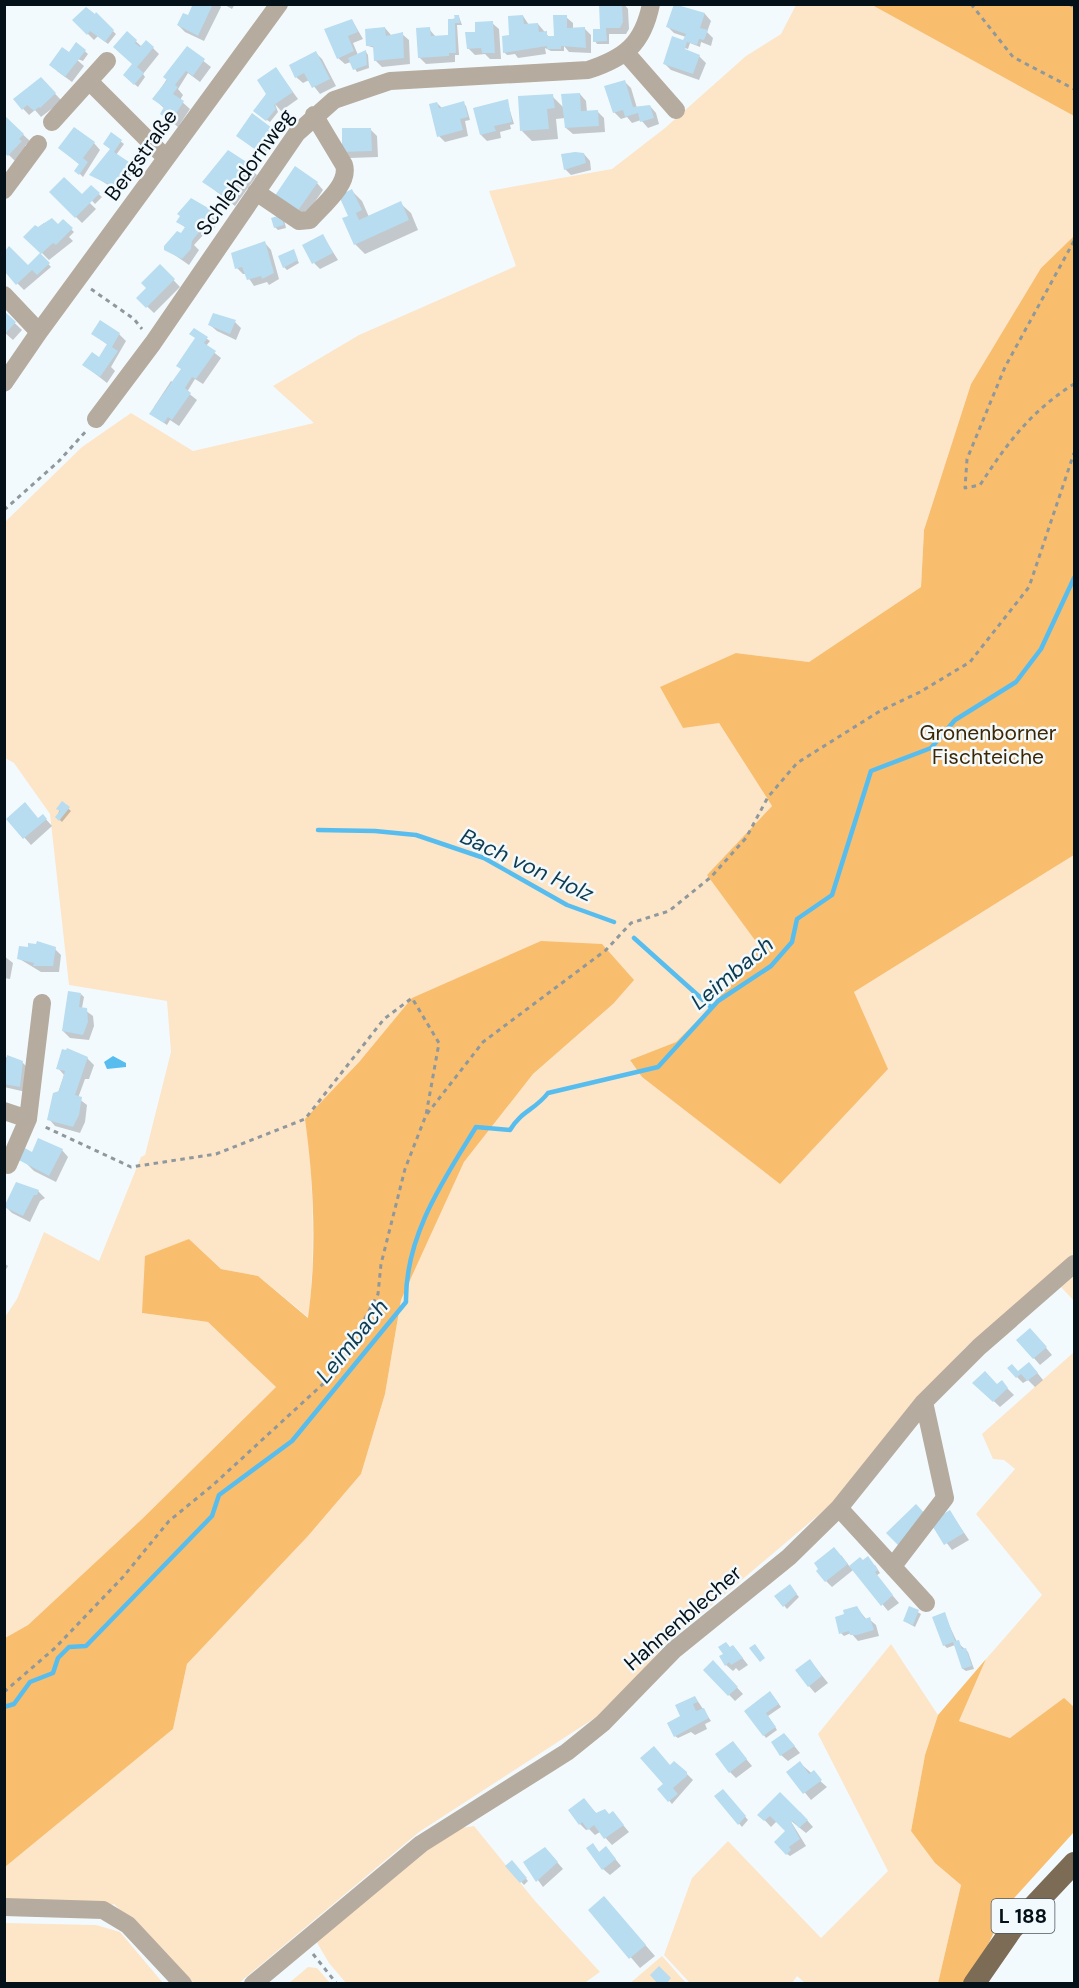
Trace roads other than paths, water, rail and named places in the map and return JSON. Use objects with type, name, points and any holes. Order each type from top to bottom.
[{"type":"main road","name":"L 188","points":[[974,1983],[1012,1929],[1074,1863]]},
{"type":"street","name":"Bergstraße","points":[[4,383],[279,4]]},
{"type":"street","name":"Schlehdornweg","points":[[96,419],[153,343],[297,133],[314,115],[334,100],[390,81],[588,70],[608,64],[637,41],[647,23],[651,4]]},
{"type":"street","points":[[626,52],[676,110]]},
{"type":"street","points":[[52,122],[107,61]]},
{"type":"street","points":[[89,81],[166,158]]},
{"type":"street","points":[[256,192],[299,221],[310,220],[342,183],[346,172],[345,165],[314,115]]},
{"type":"street","points":[[4,190],[39,144]]},
{"type":"street","points":[[4,295],[39,332]]},
{"type":"street","points":[[8,1165],[28,1119],[42,1003]]},
{"type":"street","points":[[4,1111],[28,1119]]},
{"type":"street","name":"Hahnenblecher","points":[[253,1983],[421,1844],[567,1752],[603,1723],[674,1650],[789,1557],[839,1508],[924,1402],[979,1347],[1074,1264]]},
{"type":"street","points":[[893,1566],[945,1498],[924,1402]]},
{"type":"street","points":[[839,1508],[926,1603]]},
{"type":"street","points":[[4,1907],[103,1910],[128,1925],[183,1983]]},
{"type":"water","points":[[113,1056],[126,1063],[126,1067],[107,1069],[104,1062]]},
{"type":"waterway","name":"Leimbach","points":[[4,1707],[14,1704],[30,1682],[53,1673],[58,1658],[69,1647],[86,1646],[212,1516],[219,1495],[292,1441],[406,1302],[407,1278],[419,1232],[439,1189],[476,1127],[510,1130],[548,1093],[658,1067],[718,1001],[771,966],[792,942],[797,919],[832,895],[871,771],[931,748],[955,720],[1016,682],[1041,649],[1074,578]]},
{"type":"waterway","name":"Bach von Holz","points":[[318,830],[375,831],[416,835],[484,858],[567,905],[614,922]]},
{"type":"waterway","name":"Bach von Holz","points":[[634,938],[711,1007]]},
{"type":"park label","name":"Gronenborner Fischteiche","points":[[988,745]]}]
